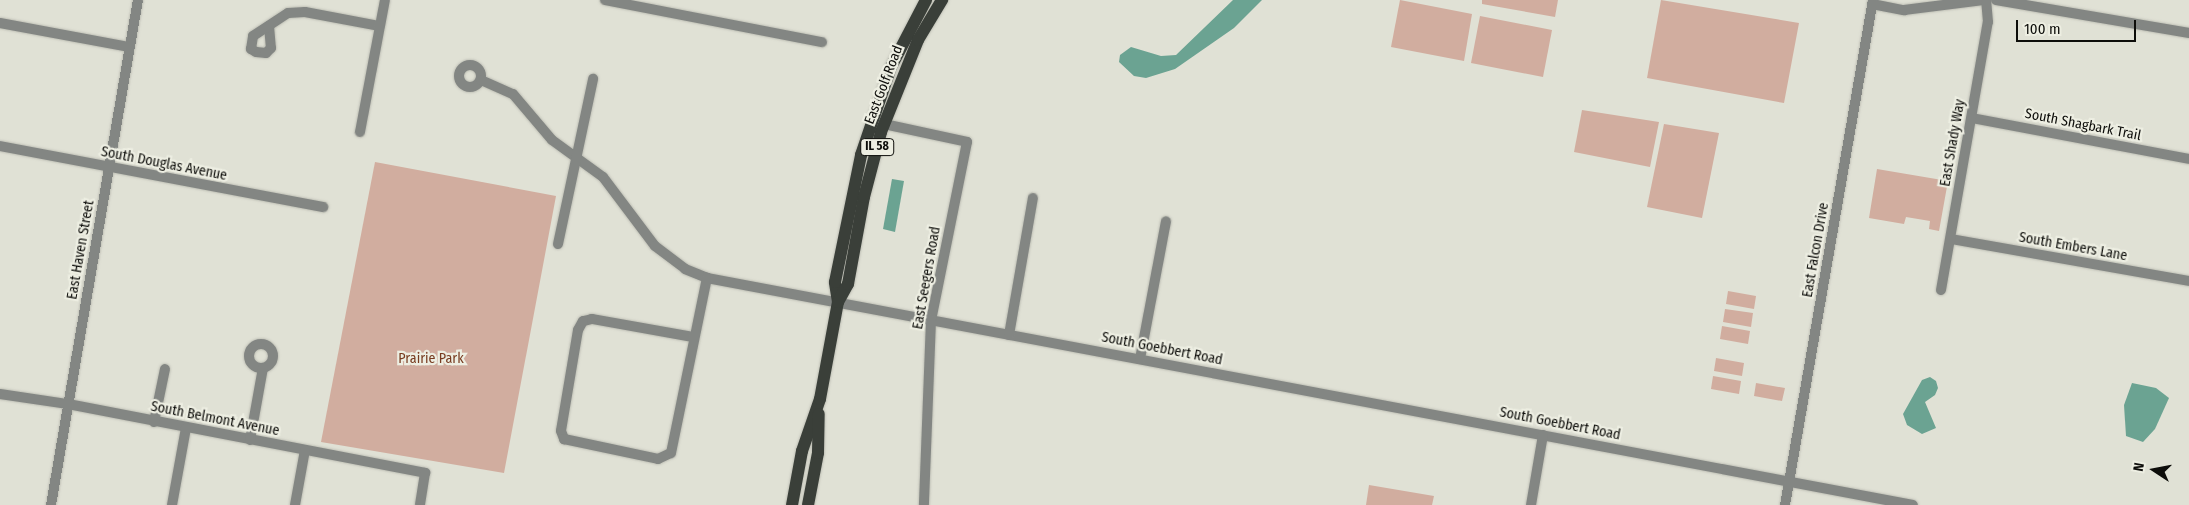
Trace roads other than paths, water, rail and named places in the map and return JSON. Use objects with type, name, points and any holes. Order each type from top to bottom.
[{"type":"main road","name":"East Golf Road","points":[[838,302],[835,282],[861,156],[891,67],[926,0]]},
{"type":"main road","name":"East Golf Road","points":[[808,505],[818,453],[820,399],[838,302],[848,284],[864,197],[884,124],[915,48],[942,0]]},
{"type":"main road","name":"East Golf Road","points":[[792,505],[802,451],[820,399]]},
{"type":"street","name":"East Haven Street","points":[[51,505],[138,0]]},
{"type":"street","points":[[360,132],[385,0]]},
{"type":"street","points":[[605,0],[822,42]]},
{"type":"street","points":[[1873,2],[1904,10],[1984,0]]},
{"type":"street","name":"East Shady Way","points":[[1941,290],[1988,22],[1984,0]]},
{"type":"street","points":[[1996,0],[2189,33]]},
{"type":"street","name":"East Falcon Drive","points":[[1785,505],[1873,2]]},
{"type":"street","points":[[269,26],[288,13],[297,12],[379,26]]},
{"type":"street","points":[[0,23],[130,47]]},
{"type":"street","points":[[558,244],[576,159],[581,148],[593,78]]},
{"type":"street","name":"South Goebbert Road","points":[[480,80],[513,94],[552,140],[576,159],[604,177],[655,246],[669,259],[707,278],[1913,505]]},
{"type":"street","name":"South Shagbark Trail","points":[[1972,118],[2189,159]]},
{"type":"street","name":"East Seegers Road","points":[[884,124],[967,142],[931,320],[924,505]]},
{"type":"street","name":"South Douglas Avenue","points":[[0,146],[323,207]]},
{"type":"street","points":[[1009,334],[1033,198]]},
{"type":"street","points":[[1140,359],[1166,221]]},
{"type":"street","name":"South Embers Lane","points":[[1951,239],[2189,281]]},
{"type":"street","points":[[693,337],[592,319],[583,321],[578,330],[561,431],[564,439],[658,459],[665,457],[674,446],[693,337],[707,278]]},
{"type":"street","points":[[250,440],[263,368]]},
{"type":"street","points":[[154,422],[165,369]]},
{"type":"street","name":"South Belmont Avenue","points":[[0,394],[68,404],[425,473],[420,505]]},
{"type":"street","points":[[172,505],[186,428]]},
{"type":"street","points":[[1531,505],[1543,435]]},
{"type":"street","points":[[295,505],[305,450]]},
{"type":"water","points":[[1233,0],[1262,0],[1234,28],[1175,69],[1146,78],[1134,76],[1119,62],[1120,55],[1131,47],[1161,56],[1176,55]]},
{"type":"water","points":[[892,179],[904,181],[895,232],[883,229]]},
{"type":"water","points":[[1930,377],[1936,381],[1938,388],[1935,395],[1925,402],[1936,428],[1922,434],[1907,425],[1903,414],[1922,380]]},
{"type":"water","points":[[2132,383],[2156,388],[2169,398],[2155,429],[2143,442],[2126,436],[2124,405]]},
{"type":"park label","name":"Prairie Park","points":[[431,359]]}]
